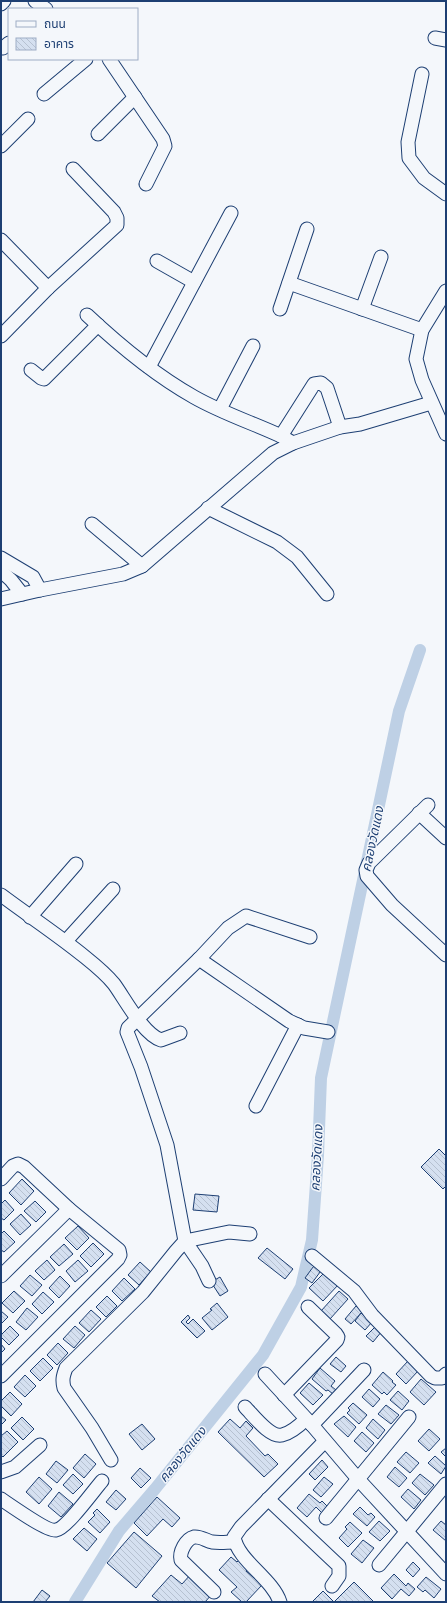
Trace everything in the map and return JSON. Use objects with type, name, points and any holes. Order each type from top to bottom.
[{"type":"street","points":[[1,4],[4,1]]},
{"type":"street","points":[[35,1],[44,8]]},
{"type":"street","points":[[44,94],[85,60]]},
{"type":"street","points":[[110,60],[163,139],[165,146],[146,184]]},
{"type":"street","points":[[422,74],[408,142],[408,158],[424,178],[446,194]]},
{"type":"street","points":[[98,134],[135,97]]},
{"type":"street","points":[[1,146],[28,119]]},
{"type":"street","points":[[1,336],[48,288],[117,225],[117,218],[114,212],[74,168]]},
{"type":"street","points":[[149,367],[231,213]]},
{"type":"street","points":[[280,309],[307,229]]},
{"type":"street","points":[[1,240],[48,288]]},
{"type":"street","points":[[362,309],[381,257]]},
{"type":"street","points":[[158,261],[194,282]]},
{"type":"street","points":[[289,283],[422,330]]},
{"type":"street","points":[[446,291],[422,330],[416,359],[431,403],[446,434]]},
{"type":"street","points":[[87,315],[124,349],[195,397],[281,436],[293,443]]},
{"type":"street","points":[[32,370],[44,379],[98,325]]},
{"type":"street","points":[[220,409],[253,346]]},
{"type":"street","points":[[281,436],[314,384],[321,383],[327,388],[340,427]]},
{"type":"street","points":[[1,599],[123,574],[142,566],[273,453],[293,443],[340,427],[360,424],[431,403]]},
{"type":"street","points":[[208,508],[277,542],[297,557],[327,594]]},
{"type":"street","points":[[92,524],[142,566]]},
{"type":"street","points":[[1,558],[33,577],[40,590]]},
{"type":"street","points":[[1,571],[11,580],[22,594]]},
{"type":"street","points":[[446,838],[424,809],[369,863],[366,870],[367,876],[392,906],[446,955]]},
{"type":"street","points":[[30,916],[76,864]]},
{"type":"street","points":[[66,941],[113,889]]},
{"type":"street","points":[[1,895],[66,941],[94,965],[113,983],[137,1019],[152,1035],[161,1040],[180,1033]]},
{"type":"street","points":[[209,1281],[202,1266],[185,1241],[167,1145],[141,1067],[127,1032],[128,1028],[199,959],[228,928],[246,916],[310,938]]},
{"type":"street","points":[[199,959],[288,1021],[298,1025],[328,1032]]},
{"type":"street","points":[[256,1106],[298,1025]]},
{"type":"street","points":[[1,1179],[13,1166],[18,1164],[24,1167],[69,1209],[119,1250],[120,1254],[118,1259],[1,1376]]},
{"type":"street","points":[[1,1276],[69,1209]]},
{"type":"street","points":[[110,1460],[92,1428],[64,1388],[62,1381],[66,1368],[143,1292],[185,1241],[229,1232],[250,1234]]},
{"type":"street","points":[[312,1256],[354,1291],[372,1315],[431,1376],[435,1378],[442,1378],[446,1374]]},
{"type":"street","points":[[284,1395],[337,1340],[338,1337],[308,1307]]},
{"type":"street","points":[[245,1407],[266,1428],[274,1434],[282,1435],[309,1422],[364,1370]]},
{"type":"street","points":[[265,1374],[358,1479],[446,1574]]},
{"type":"street","points":[[326,1518],[409,1417]]},
{"type":"street","points":[[280,1602],[278,1597],[242,1553],[235,1542],[234,1537],[236,1532],[325,1441]]},
{"type":"street","points":[[1,1472],[15,1467],[40,1445]]},
{"type":"street","points":[[1,1499],[39,1523],[56,1531],[68,1522],[102,1481]]},
{"type":"street","points":[[379,1565],[446,1484]]},
{"type":"street","points":[[268,1499],[339,1566],[339,1576],[332,1586]]},
{"type":"street","points":[[214,1592],[181,1560],[181,1550],[192,1538],[195,1537],[210,1542],[235,1542]]},
{"type":"building","points":[[439,1149],[446,1156],[446,1186],[443,1189],[421,1167]]},
{"type":"building","points":[[22,1179],[34,1191],[21,1205],[9,1193]]},
{"type":"building","points":[[195,1194],[219,1196],[217,1212],[193,1210]]},
{"type":"building","points":[[5,1200],[14,1210],[4,1220],[1,1218],[1,1204]]},
{"type":"building","points":[[35,1201],[46,1212],[36,1222],[24,1211]]},
{"type":"building","points":[[21,1214],[31,1225],[20,1235],[10,1224]]},
{"type":"building","points":[[78,1226],[89,1238],[77,1250],[65,1238]]},
{"type":"building","points":[[4,1231],[15,1242],[4,1252],[1,1250],[1,1234]]},
{"type":"building","points":[[93,1243],[104,1254],[91,1267],[80,1256]]},
{"type":"building","points":[[64,1244],[73,1254],[59,1266],[50,1257]]},
{"type":"building","points":[[267,1248],[293,1269],[285,1279],[258,1258]]},
{"type":"building","points":[[47,1260],[55,1270],[44,1280],[35,1271]]},
{"type":"building","points":[[78,1260],[88,1271],[75,1282],[66,1271]]},
{"type":"building","points":[[140,1262],[151,1272],[139,1285],[128,1275]]},
{"type":"building","points":[[316,1263],[323,1268],[312,1283],[305,1278]]},
{"type":"building","points":[[326,1271],[339,1284],[323,1301],[309,1288]]},
{"type":"building","points":[[30,1275],[42,1285],[32,1296],[20,1286]]},
{"type":"building","points":[[60,1276],[70,1286],[59,1298],[49,1288]]},
{"type":"building","points":[[220,1277],[228,1291],[220,1296],[211,1282]]},
{"type":"building","points":[[124,1278],[135,1289],[122,1301],[112,1291]]},
{"type":"building","points":[[14,1291],[25,1301],[13,1313],[2,1303]]},
{"type":"building","points":[[339,1291],[348,1299],[330,1319],[321,1311]]},
{"type":"building","points":[[43,1292],[54,1302],[42,1314],[32,1304]]},
{"type":"building","points":[[107,1296],[117,1306],[106,1317],[96,1307]]},
{"type":"building","points":[[217,1303],[228,1317],[212,1330],[202,1318],[212,1310],[210,1309]]},
{"type":"building","points":[[356,1306],[363,1311],[351,1324],[345,1319]]},
{"type":"building","points":[[27,1308],[38,1317],[26,1330],[16,1322]]},
{"type":"building","points":[[91,1310],[101,1319],[89,1332],[79,1323]]},
{"type":"building","points":[[1,1311],[8,1317],[1,1324]]},
{"type":"building","points":[[361,1313],[372,1322],[365,1330],[355,1321]]},
{"type":"building","points":[[188,1315],[190,1318],[186,1322],[188,1324],[193,1319],[205,1331],[197,1338],[181,1322]]},
{"type":"building","points":[[10,1326],[19,1335],[9,1345],[1,1337],[1,1335]]},
{"type":"building","points":[[75,1326],[85,1335],[74,1348],[63,1339]]},
{"type":"building","points":[[376,1326],[382,1331],[373,1342],[366,1336]]},
{"type":"building","points":[[58,1343],[68,1353],[57,1365],[47,1355]]},
{"type":"building","points":[[1,1344],[5,1349],[1,1353]]},
{"type":"building","points":[[336,1357],[346,1366],[341,1372],[330,1364]]},
{"type":"building","points":[[43,1358],[53,1368],[40,1381],[30,1371]]},
{"type":"building","points":[[408,1361],[418,1371],[406,1384],[396,1374]]},
{"type":"building","points":[[320,1368],[335,1381],[331,1386],[336,1390],[333,1394],[328,1390],[326,1391],[312,1379]]},
{"type":"building","points":[[383,1372],[396,1385],[387,1395],[384,1392],[382,1394],[372,1385]]},
{"type":"building","points":[[25,1375],[36,1386],[25,1397],[14,1387]]},
{"type":"building","points":[[421,1379],[436,1392],[424,1405],[410,1392]]},
{"type":"building","points":[[309,1383],[323,1395],[313,1405],[300,1393]]},
{"type":"building","points":[[369,1389],[380,1399],[373,1407],[362,1397]]},
{"type":"building","points":[[398,1391],[409,1401],[402,1410],[390,1400]]},
{"type":"building","points":[[10,1392],[22,1404],[11,1416],[1,1406],[1,1401]]},
{"type":"building","points":[[353,1403],[367,1415],[359,1424],[347,1413],[350,1410],[348,1408]]},
{"type":"building","points":[[386,1405],[399,1415],[391,1424],[378,1414]]},
{"type":"building","points":[[1,1416],[6,1420],[1,1425]]},
{"type":"building","points":[[344,1416],[356,1427],[348,1437],[334,1424]]},
{"type":"building","points":[[22,1417],[34,1429],[23,1440],[11,1428]]},
{"type":"building","points":[[230,1419],[240,1428],[246,1421],[253,1428],[246,1436],[265,1456],[268,1454],[278,1464],[264,1477],[218,1432]]},
{"type":"building","points":[[373,1419],[385,1430],[378,1439],[366,1428]]},
{"type":"building","points":[[142,1424],[155,1439],[142,1450],[129,1434]]},
{"type":"building","points":[[429,1429],[440,1439],[429,1451],[418,1441]]},
{"type":"building","points":[[7,1431],[18,1442],[3,1457],[1,1455],[1,1436]]},
{"type":"building","points":[[362,1432],[374,1443],[366,1452],[354,1441]]},
{"type":"building","points":[[446,1448],[446,1457],[441,1452]]},
{"type":"building","points":[[406,1452],[419,1463],[410,1473],[397,1462]]},
{"type":"building","points":[[85,1454],[96,1464],[84,1478],[73,1468]]},
{"type":"building","points":[[435,1456],[446,1466],[441,1474],[428,1463]]},
{"type":"building","points":[[322,1460],[328,1467],[315,1480],[309,1474]]},
{"type":"building","points":[[56,1461],[68,1470],[57,1483],[46,1474]]},
{"type":"building","points":[[395,1467],[407,1478],[399,1487],[387,1477]]},
{"type":"building","points":[[140,1468],[151,1478],[141,1488],[131,1478]]},
{"type":"building","points":[[73,1474],[83,1484],[73,1494],[63,1485]]},
{"type":"building","points":[[420,1474],[434,1485],[425,1495],[412,1483]]},
{"type":"building","points":[[39,1477],[52,1489],[39,1504],[26,1492]]},
{"type":"building","points":[[324,1477],[333,1484],[321,1497],[313,1490]]},
{"type":"building","points":[[408,1489],[421,1500],[414,1509],[401,1497]]},
{"type":"building","points":[[116,1490],[126,1499],[116,1510],[106,1502]]},
{"type":"building","points":[[59,1492],[73,1504],[61,1517],[48,1506]]},
{"type":"building","points":[[309,1494],[320,1503],[322,1501],[328,1507],[322,1513],[316,1507],[307,1517],[297,1508]]},
{"type":"building","points":[[157,1497],[180,1518],[172,1527],[163,1519],[147,1536],[134,1523]]},
{"type":"building","points":[[360,1507],[368,1515],[371,1513],[375,1517],[367,1526],[353,1514]]},
{"type":"building","points":[[97,1509],[110,1522],[100,1533],[88,1522],[95,1515],[93,1513]]},
{"type":"building","points":[[379,1521],[390,1531],[380,1541],[369,1532]]},
{"type":"building","points":[[441,1521],[446,1525],[446,1541],[433,1530]]},
{"type":"building","points":[[350,1522],[362,1533],[348,1547],[339,1538],[347,1529],[345,1527]]},
{"type":"building","points":[[84,1528],[97,1539],[87,1551],[73,1539]]},
{"type":"building","points":[[134,1532],[162,1556],[136,1588],[107,1563]]},
{"type":"building","points":[[363,1540],[374,1548],[362,1563],[351,1554]]},
{"type":"building","points":[[231,1557],[237,1562],[239,1560],[248,1568],[246,1571],[262,1585],[246,1602],[242,1602],[231,1592],[237,1587],[219,1570]]},
{"type":"building","points":[[413,1562],[420,1569],[413,1577],[406,1570]]},
{"type":"building","points":[[191,1574],[213,1593],[205,1602],[160,1602],[152,1596],[171,1575],[182,1584]]},
{"type":"building","points":[[394,1574],[406,1586],[408,1583],[415,1589],[409,1596],[401,1589],[392,1599],[381,1588]]},
{"type":"building","points":[[426,1577],[441,1589],[434,1598],[425,1590],[423,1592],[417,1587]]},
{"type":"building","points":[[354,1582],[374,1602],[334,1602]]},
{"type":"building","points":[[42,1590],[50,1596],[45,1602],[33,1602]]},
{"type":"building","points":[[323,1591],[334,1602],[312,1602]]},
{"type":"waterway","name":"คลองวัดแดง","points":[[75,1602],[119,1531],[155,1489],[263,1355],[301,1287],[312,1240],[318,1155],[321,1078],[399,711],[420,650]]}]
